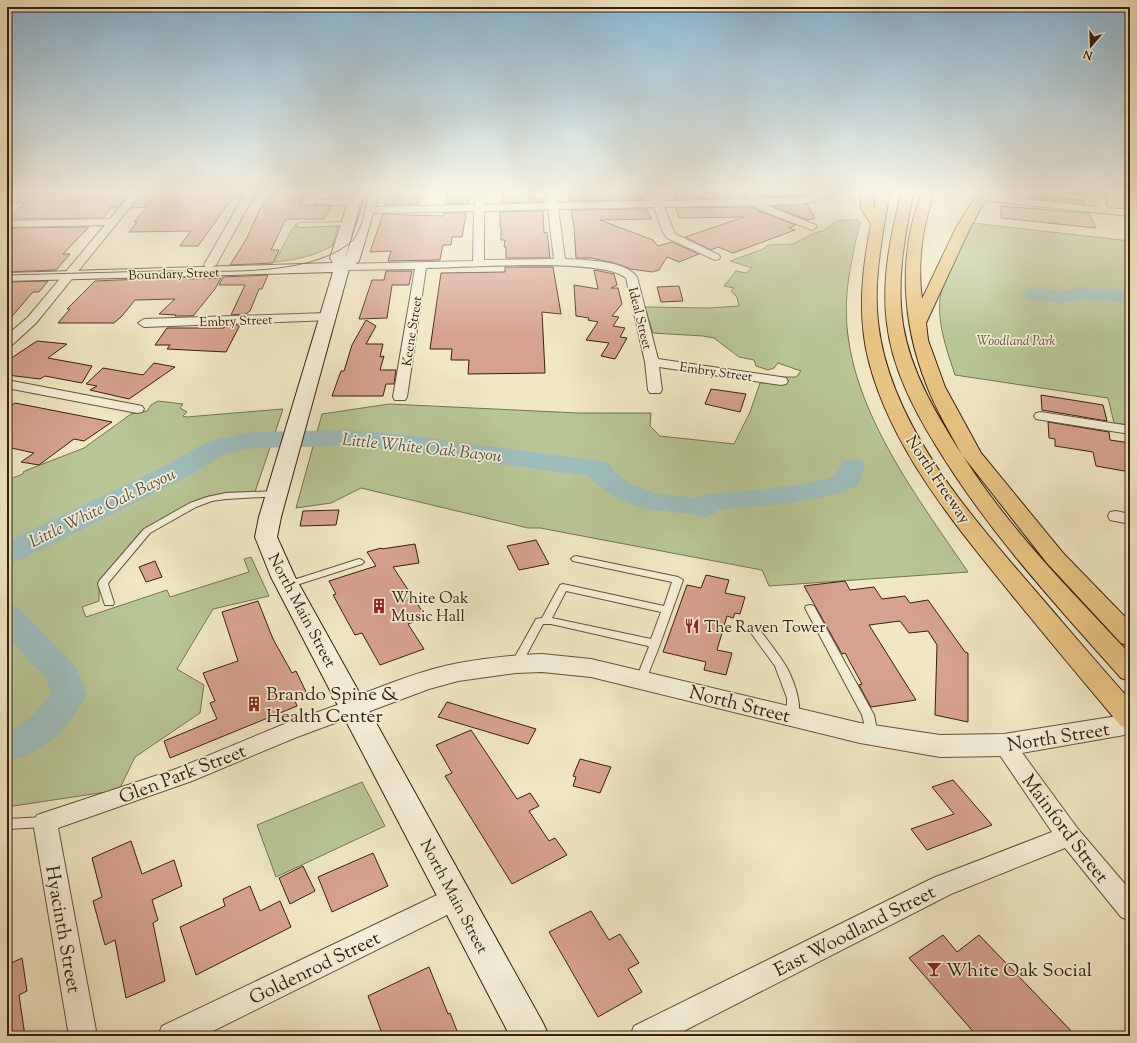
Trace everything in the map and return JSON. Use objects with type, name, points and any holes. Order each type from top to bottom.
[{"type":"highway","name":"North Freeway","points":[[876,239],[869,285],[870,325],[874,350],[888,392],[904,426],[923,460],[983,543],[1130,718]]},
{"type":"highway","name":"North Freeway","points":[[899,239],[893,296],[896,325],[904,360],[928,416],[954,460],[980,498],[1048,580],[1130,671]]},
{"type":"highway","points":[[917,239],[913,263],[913,288],[917,324],[928,366],[936,387],[972,455],[1055,558],[1130,637]]},
{"type":"highway","points":[[917,324],[933,296],[944,266],[959,239]]},
{"type":"main road","name":"North Main Street","points":[[342,266],[337,258],[343,239]]},
{"type":"main road","name":"North Main Street","points":[[359,239],[352,261],[342,266],[266,536],[287,584],[530,1036]]},
{"type":"main road","name":"Boundary Street","points":[[7,277],[70,272],[210,265],[342,266]]},
{"type":"main road","name":"Boundary Street","points":[[7,270],[70,272],[342,266]]},
{"type":"street","points":[[7,342],[32,320],[99,239]]},
{"type":"street","points":[[210,265],[225,239]]},
{"type":"street","points":[[478,239],[478,263]]},
{"type":"street","points":[[557,239],[560,262]]},
{"type":"street","points":[[677,239],[715,257]]},
{"type":"street","name":"Boundary Street","points":[[342,266],[560,262],[602,266]]},
{"type":"street","name":"Keene Street","points":[[400,397],[421,264]]},
{"type":"street","name":"Ideal Street","points":[[602,266],[620,269],[630,275],[652,362],[655,390]]},
{"type":"street","name":"Embry Street","points":[[144,323],[327,317]]},
{"type":"street","name":"Embry Street","points":[[652,362],[781,380]]},
{"type":"street","points":[[7,384],[137,408]]},
{"type":"street","points":[[1041,416],[1130,430]]},
{"type":"street","name":"North Street","points":[[354,707],[422,682],[458,672],[516,664],[566,664],[642,679],[872,735],[940,746],[1004,745],[1130,724]]},
{"type":"street","name":"Glen Park Street","points":[[45,822],[120,798],[354,707]]},
{"type":"street","name":"Mainford Street","points":[[1004,745],[1069,836],[1130,909]]},
{"type":"street","name":"Hyacinth Street","points":[[45,822],[83,1036]]},
{"type":"street","name":"East Woodland Street","points":[[644,1036],[942,886],[1069,836]]},
{"type":"street","name":"Goldenrod Street","points":[[172,1036],[456,898]]},
{"type":"lane","points":[[109,603],[104,588],[104,581],[147,531],[193,505],[210,499],[280,484]]},
{"type":"lane","points":[[576,560],[678,580],[642,679]]},
{"type":"lane","points":[[287,584],[359,562]]},
{"type":"lane","points":[[545,621],[563,587],[667,610]]},
{"type":"lane","points":[[810,608],[868,715],[872,735]]},
{"type":"lane","points":[[516,664],[540,621],[551,621],[651,643],[654,647]]},
{"type":"lane","points":[[756,633],[780,666],[794,698],[793,716]]},
{"type":"lane","name":"Glen Park Street","points":[[7,824],[45,822]]},
{"type":"green space","points":[[287,239],[334,239],[332,246],[318,252],[304,257],[275,262]]},
{"type":"green space","points":[[803,239],[856,239],[847,293],[847,331],[855,368],[867,405],[884,441],[904,475],[968,572],[769,586],[762,570],[540,528],[528,528],[361,488],[331,503],[296,508],[322,414],[389,404],[578,413],[651,413],[650,426],[660,436],[734,444],[750,412],[760,383],[783,382],[781,377],[796,377],[801,371],[778,363],[774,368],[768,370],[756,366],[754,360],[739,357],[714,338],[653,333],[645,307],[708,308],[739,306],[737,297],[731,291],[734,288],[724,286],[736,271],[746,273],[752,268],[730,261],[763,249],[768,245],[793,244]]},
{"type":"green space","name":"Woodland Park","points":[[964,239],[1110,239],[1130,241],[1130,425],[1114,423],[1108,398],[955,375],[941,327],[941,291],[945,279]]},
{"type":"green space","points":[[158,401],[183,404],[180,408],[187,412],[183,416],[186,417],[283,409],[255,492],[209,496],[189,505],[141,532],[99,581],[99,601],[82,607],[86,617],[167,590],[170,597],[249,572],[244,559],[251,557],[269,596],[213,609],[177,669],[204,685],[200,713],[135,757],[119,790],[7,807],[7,480],[23,474],[23,472],[27,470],[84,448],[131,414],[147,411],[151,405]]},
{"type":"green space","points":[[362,782],[385,826],[276,877],[257,825]]},
{"type":"building","points":[[7,239],[78,239],[63,254],[70,254],[56,270],[7,272]]},
{"type":"building","points":[[185,239],[203,239],[198,246],[180,246]]},
{"type":"building","points":[[247,239],[276,239],[271,250],[279,250],[273,263],[230,265]]},
{"type":"building","points":[[375,239],[452,239],[451,245],[443,245],[440,260],[388,261],[391,251],[370,252]]},
{"type":"building","points":[[501,239],[548,239],[550,258],[506,258],[506,247],[504,247],[505,240],[501,240]]},
{"type":"building","points":[[575,239],[649,239],[653,240],[658,246],[672,242],[699,254],[679,262],[667,257],[659,270],[652,272],[631,269],[614,263],[591,258],[576,258]]},
{"type":"building","points":[[688,239],[772,239],[733,253],[718,247],[711,250]]},
{"type":"building","points":[[505,267],[553,267],[561,314],[542,312],[545,373],[468,374],[469,360],[451,360],[452,349],[430,349],[441,273],[505,272]]},
{"type":"building","points":[[594,270],[614,274],[617,285],[611,288],[618,288],[622,304],[612,316],[619,317],[613,326],[625,328],[620,337],[627,338],[615,359],[601,356],[609,343],[586,340],[598,322],[588,320],[589,318],[576,316],[574,285],[598,289]]},
{"type":"building","points":[[386,271],[412,271],[409,285],[392,285],[387,318],[359,319],[372,280],[384,280]]},
{"type":"building","points":[[268,275],[262,289],[259,289],[250,311],[246,314],[231,315],[245,285],[219,285],[223,277]]},
{"type":"building","points":[[190,277],[189,279],[221,278],[215,289],[193,316],[159,314],[175,299],[135,300],[114,323],[58,323],[70,309],[67,309],[95,281]]},
{"type":"building","points":[[48,281],[39,292],[33,292],[7,322],[7,282]]},
{"type":"building","points":[[679,286],[683,301],[661,302],[657,287]]},
{"type":"building","points":[[366,320],[376,326],[366,344],[383,344],[380,357],[384,356],[380,370],[396,370],[394,384],[386,384],[383,396],[332,396],[341,371],[344,371],[352,345]]},
{"type":"building","points":[[226,325],[240,325],[226,352],[167,349],[170,345],[155,345],[167,328],[224,328]]},
{"type":"building","points":[[37,341],[67,344],[48,358],[92,366],[82,383],[45,376],[40,379],[7,375],[7,361]]},
{"type":"building","points":[[154,363],[175,367],[129,399],[90,390],[97,386],[86,384],[103,368],[143,375]]},
{"type":"building","points":[[711,389],[746,394],[740,412],[705,404]]},
{"type":"building","points":[[1041,395],[1103,405],[1107,421],[1042,410]]},
{"type":"building","points":[[15,403],[112,422],[84,441],[74,439],[39,465],[21,462],[34,453],[7,447],[7,408]]},
{"type":"building","points":[[1048,422],[1109,432],[1110,440],[1130,443],[1130,472],[1096,466],[1093,452],[1055,446],[1055,439],[1049,438]]},
{"type":"building","points":[[339,510],[336,525],[300,526],[303,511]]},
{"type":"building","points":[[536,540],[549,564],[519,570],[507,546]]},
{"type":"building","name":"White Oak Music Hall","points":[[415,544],[419,563],[393,567],[426,617],[408,624],[424,649],[380,665],[362,633],[355,635],[333,595],[336,594],[329,581],[376,566],[367,552],[381,548]]},
{"type":"building","points":[[155,561],[162,577],[146,582],[139,567]]},
{"type":"building","name":"The Raven Tower","points":[[706,575],[729,580],[725,593],[745,597],[740,614],[735,613],[733,618],[727,616],[717,650],[732,653],[726,675],[704,670],[706,662],[663,652],[687,585],[701,588]]},
{"type":"building","points":[[845,581],[850,590],[874,587],[882,599],[905,596],[910,603],[928,600],[965,652],[968,653],[968,722],[935,715],[937,645],[928,631],[909,633],[900,621],[869,625],[916,700],[871,707],[859,685],[862,684],[845,653],[842,654],[804,586]]},
{"type":"building","points":[[258,601],[273,639],[292,673],[296,671],[308,696],[295,701],[297,706],[170,758],[164,741],[217,719],[210,703],[215,701],[203,673],[238,661],[222,612]]},
{"type":"building","points":[[447,702],[536,729],[528,744],[438,717]]},
{"type":"building","points":[[471,730],[517,799],[530,793],[539,806],[529,811],[549,841],[555,838],[567,855],[512,884],[445,776],[452,773],[436,745]]},
{"type":"building","points":[[580,759],[611,767],[600,793],[573,786],[576,777],[573,776]]},
{"type":"building","points":[[953,780],[992,825],[927,850],[911,829],[954,814],[932,787]]},
{"type":"building","points":[[131,841],[142,874],[174,860],[182,886],[152,900],[158,920],[153,923],[165,981],[126,998],[115,940],[105,945],[93,901],[102,897],[92,858]]},
{"type":"building","points":[[373,853],[388,886],[332,912],[318,877]]},
{"type":"building","points":[[303,866],[315,891],[290,904],[279,878]]},
{"type":"building","points":[[250,886],[260,911],[280,901],[291,927],[196,975],[180,927],[225,906],[223,899]]},
{"type":"building","points":[[591,911],[609,940],[620,934],[639,963],[628,969],[642,992],[598,1017],[549,932]]},
{"type":"building","points":[[943,935],[957,952],[979,935],[1076,1036],[977,1036],[909,958]]},
{"type":"building","points":[[22,958],[27,991],[19,995],[25,1036],[7,1036],[7,965]]},
{"type":"building","points":[[429,967],[448,1014],[450,1013],[459,1036],[383,1036],[368,996]]},
{"type":"waterway","name":"Little White Oak Bayou","points":[[1033,294],[1061,297],[1085,294],[1130,297]]},
{"type":"waterway","name":"Little White Oak Bayou","points":[[7,554],[175,472],[218,447],[253,440],[346,438],[399,442],[598,469],[616,486],[631,494],[656,502],[684,504],[702,509],[710,502],[792,494],[833,486],[848,479],[852,467]]},
{"type":"waterway","name":"Little White Oak Bayou","points":[[7,616],[63,675],[69,694],[51,719],[43,727],[25,740],[7,746]]},
{"type":"tram line","points":[[7,275],[256,270],[308,262],[331,254],[350,243],[353,239]]},
{"type":"place","name":"White Oak Music Hall","points":[[379,606]]},
{"type":"place","name":"The Raven Tower","points":[[692,626]]},
{"type":"place","name":"Brando Spine & Health Center","points":[[254,704]]},
{"type":"place","name":"White Oak Social","points":[[934,969]]}]
